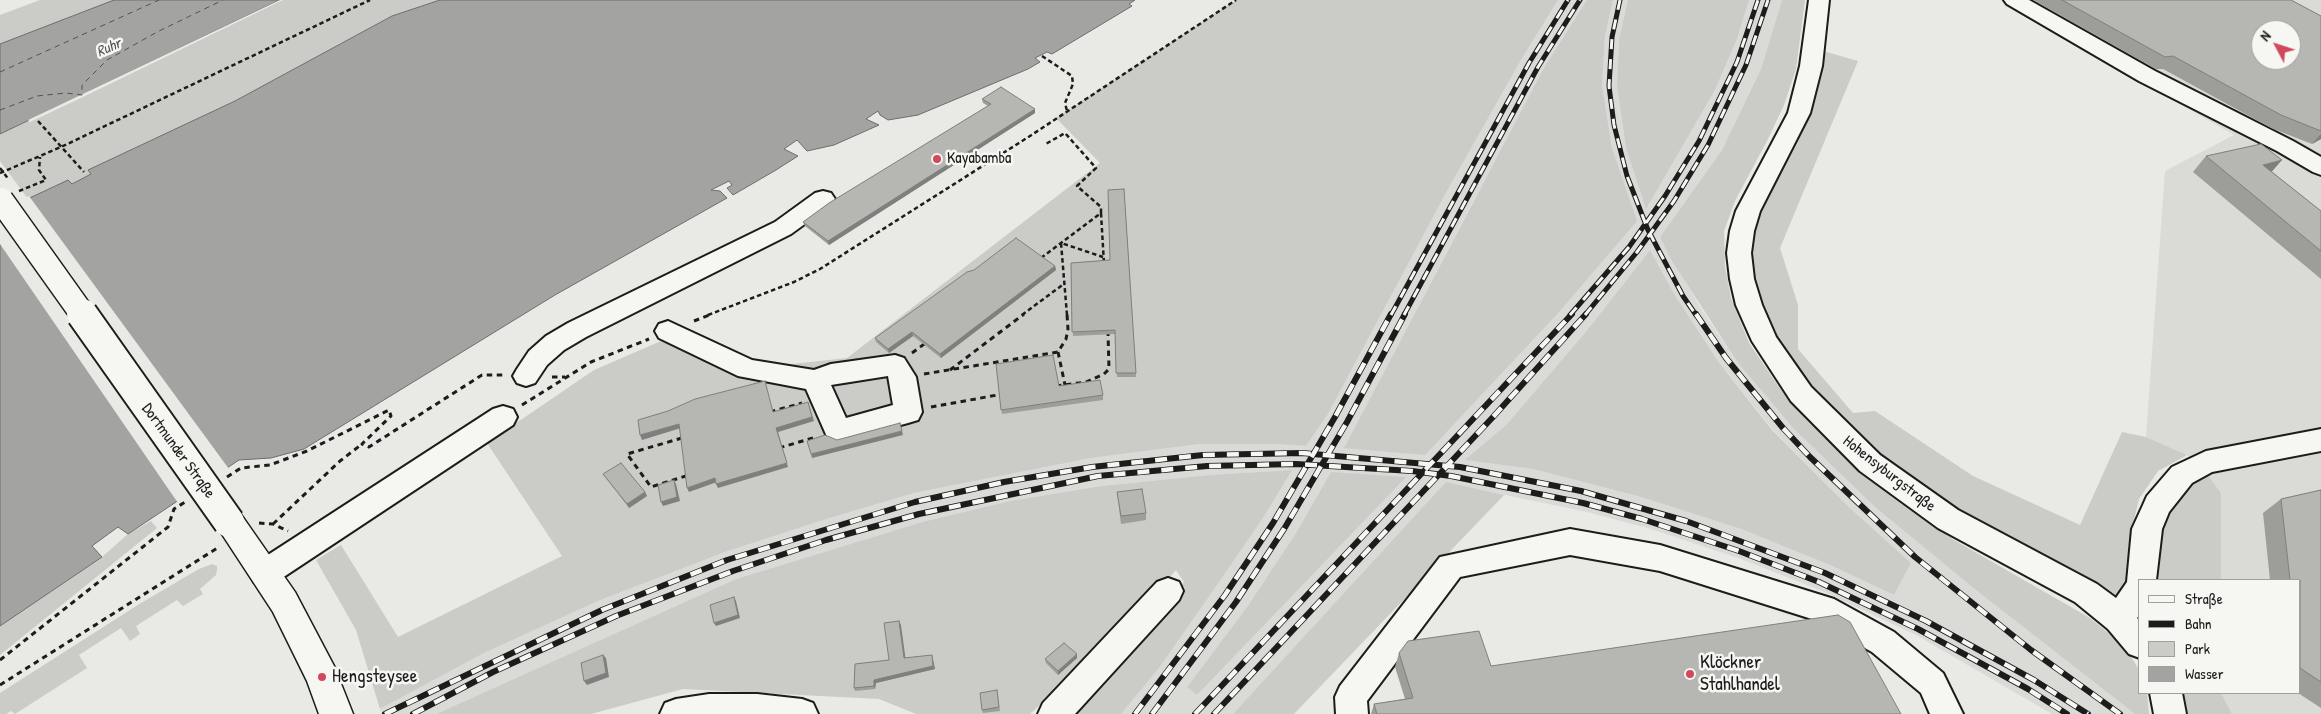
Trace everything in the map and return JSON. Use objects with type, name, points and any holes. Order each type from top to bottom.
[{"type":"main road","name":"Dortmunder Straße","points":[[12,194],[295,622],[322,677],[336,714]]},
{"type":"street","name":"Hohensyburgstraße","points":[[1819,0],[1811,66],[1799,113],[1748,211],[1742,231],[1739,253],[1742,279],[1749,305],[1765,341],[1801,394],[1840,436],[1870,463],[1948,519],[2086,593],[2119,619],[2138,642]]},
{"type":"street","points":[[2014,0],[2147,76],[2285,146],[2321,167]]},
{"type":"street","points":[[526,376],[538,358],[577,330],[783,228],[823,199]]},
{"type":"street","points":[[668,331],[747,370],[819,389]]},
{"type":"street","points":[[899,371],[908,412],[838,431],[819,389],[831,374],[899,371]]},
{"type":"street","points":[[265,574],[503,417]]},
{"type":"street","points":[[2141,579],[2147,529],[2157,505],[2182,475],[2206,462],[2321,440]]},
{"type":"street","points":[[1352,714],[1351,697],[1451,566],[1570,542],[1660,558],[1823,609],[1890,648],[1932,683],[1948,714]]},
{"type":"street","points":[[2119,619],[2138,591]]},
{"type":"street","points":[[1054,714],[1168,592]]},
{"type":"street","points":[[2166,694],[2170,714]]},
{"type":"street","points":[[676,714],[709,709],[757,708],[802,714]]},
{"type":"path","points":[[0,173],[40,157],[370,0]]},
{"type":"path","points":[[503,417],[591,362],[794,282],[820,269],[1030,136],[1236,0]]},
{"type":"path","points":[[1042,56],[1072,76],[1073,84],[1065,103],[1067,111]]},
{"type":"path","points":[[38,121],[84,172]]},
{"type":"path","points":[[1044,145],[1065,133],[1096,168],[1076,186],[1098,201],[1102,207],[1104,266]]},
{"type":"path","points":[[12,194],[46,180],[39,170],[40,157]]},
{"type":"path","points":[[1038,260],[1101,214]]},
{"type":"path","points":[[1061,243],[1103,257]]},
{"type":"path","points":[[1061,243],[1068,329],[1066,339],[1058,352],[1065,385]]},
{"type":"path","points":[[949,370],[1064,283]]},
{"type":"path","points":[[1046,388],[1095,379],[1109,369],[1108,323]]},
{"type":"path","points":[[899,371],[935,336]]},
{"type":"path","points":[[899,371],[949,370],[1058,352]]},
{"type":"path","points":[[362,444],[369,447],[386,438],[482,375],[526,376]]},
{"type":"path","points":[[766,414],[819,389]]},
{"type":"path","points":[[908,412],[956,401],[1010,393]]},
{"type":"path","points":[[224,479],[241,468],[270,465],[307,451],[389,410],[391,416],[273,524]]},
{"type":"path","points":[[772,450],[838,431]]},
{"type":"path","points":[[683,438],[627,454],[651,487],[698,473]]},
{"type":"path","points":[[0,660],[168,527],[174,509],[191,499]]},
{"type":"path","points":[[0,685],[234,528]]},
{"type":"shaded area","points":[[1558,0],[1587,0],[1474,200],[1345,447],[1620,176],[1612,148],[1602,85],[1605,36],[1613,0],[1628,0],[1619,39],[1617,87],[1626,148],[1646,208],[1715,90],[1737,39],[1749,0],[1782,0],[1761,69],[1722,150],[1660,237],[1700,307],[1738,363],[1794,429],[1875,507],[1972,587],[2135,714],[2052,714],[1916,635],[1822,591],[1741,559],[1651,529],[1587,512],[1447,483],[1233,714],[1121,714],[1159,668],[1215,588],[1263,518],[1291,470],[1209,475],[1101,486],[1010,501],[922,522],[736,579],[436,714],[382,714],[380,709],[482,654],[598,601],[725,552],[914,493],[1091,458],[1200,444],[1306,446],[1328,414],[1447,191],[1521,60]],"holes":[[[1650,250],[1676,297],[1720,364],[1773,430],[1850,508],[1911,563],[1894,595],[1830,565],[1741,529],[1641,497],[1533,469],[1466,460],[1507,424],[1589,328]],[[1331,472],[1267,621],[1197,695],[1187,687],[1247,607],[1296,533]]]},
{"type":"shaded area","points":[[2000,0],[2321,0],[2321,714],[2232,714],[2222,694],[2301,694],[2301,579],[2221,579],[2221,493],[2205,471],[2187,455],[2146,437],[2165,171],[2234,135]]},
{"type":"green space","points":[[40,0],[114,0],[0,44],[0,15]]},
{"type":"green space","points":[[280,0],[440,0],[392,16],[235,101],[88,170],[92,174],[72,184],[68,180],[28,199],[0,161],[0,134]]},
{"type":"green space","points":[[1236,0],[1558,0],[1521,60],[1447,191],[1328,414],[1306,446],[1200,444],[1091,458],[914,493],[725,552],[598,601],[482,654],[380,709],[356,630],[316,560],[341,545],[398,637],[562,556],[487,443],[594,370],[661,341],[740,373],[747,369],[847,358],[1100,163],[1056,118]]},
{"type":"green space","points":[[1587,0],[1613,0],[1605,36],[1602,85],[1612,148],[1637,221],[1559,312],[1425,455],[1344,448],[1544,68]]},
{"type":"green space","points":[[1628,0],[1749,0],[1737,39],[1715,90],[1646,209],[1626,148],[1617,87],[1619,39]]},
{"type":"green space","points":[[1782,0],[1805,0],[1796,69],[1784,105],[1735,201],[1724,231],[1725,267],[1731,298],[1749,343],[1781,390],[1825,438],[1872,480],[1954,540],[2090,618],[2124,646],[2138,668],[2138,694],[2147,694],[2149,714],[2135,714],[1972,587],[1875,507],[1794,429],[1738,363],[1672,261],[1660,237],[1722,150],[1761,69]]},
{"type":"green space","points":[[1823,51],[1858,61],[1780,248],[1798,305],[1798,349],[1853,413],[1875,411],[1973,476],[2080,525],[2122,432],[2146,437],[2187,455],[2158,471],[2139,499],[2132,528],[2133,560],[2126,581],[2115,597],[2100,587],[1993,534],[1881,461],[1790,367],[1758,303],[1750,255],[1752,233],[1759,212],[1809,112],[1818,80]]},
{"type":"green space","points":[[1650,250],[1676,297],[1720,364],[1772,430],[1850,508],[1911,563],[1894,595],[1830,565],[1741,529],[1641,497],[1533,469],[1465,460],[1507,424],[1589,328]]},
{"type":"green space","points":[[1292,470],[1263,518],[1159,668],[1121,714],[1067,714],[1184,582],[1176,570],[1139,612],[1030,714],[916,714],[879,699],[683,689],[591,714],[436,714],[736,579],[922,522],[1010,501],[1101,486],[1209,475]]},
{"type":"green space","points":[[2205,471],[2221,493],[2221,579],[2155,579],[2158,547],[2166,510],[2188,483]]},
{"type":"green space","points":[[1331,472],[1406,477],[1197,695],[1187,687],[1247,607],[1296,533]]},
{"type":"green space","points":[[1446,482],[1504,495],[1294,714],[1233,714]]},
{"type":"green space","points":[[151,521],[157,528],[0,655],[0,626],[102,557],[128,534]]},
{"type":"green space","points":[[212,564],[217,566],[216,575],[200,589],[203,594],[183,606],[177,600],[136,626],[140,634],[130,641],[121,628],[79,655],[87,668],[15,714],[11,711],[6,714],[0,714],[0,693],[141,603],[199,569]]},
{"type":"green space","points":[[2182,694],[2222,694],[2232,714],[2188,714]]},
{"type":"water","name":"Ruhr","points":[[114,0],[280,0],[0,134],[0,44]]},
{"type":"water","points":[[440,0],[1135,0],[1129,4],[1132,6],[1052,54],[1047,52],[1035,58],[1040,62],[1028,69],[918,115],[888,120],[880,115],[878,111],[866,119],[879,125],[834,145],[807,151],[797,140],[784,149],[798,156],[776,170],[733,195],[727,188],[732,185],[729,181],[711,190],[720,191],[727,198],[555,295],[304,449],[271,458],[239,460],[128,534],[118,527],[92,546],[102,557],[0,626],[0,212],[68,180],[72,184],[91,174],[88,170],[235,101],[392,16]]},
{"type":"pier","points":[[283,0],[30,122],[28,120]]},
{"type":"pier","points":[[29,196],[229,469],[178,503],[0,244],[0,209]]},
{"type":"building","points":[[2062,0],[2291,0],[2321,16],[2321,131],[2281,115],[2173,56],[2165,57]]},
{"type":"building","name":"Kayabamba","points":[[1001,87],[1035,109],[828,241],[803,222],[829,203],[991,104],[982,99]]},
{"type":"building","points":[[2261,144],[2282,160],[2263,165],[2321,211],[2321,251],[2206,156]]},
{"type":"building","points":[[1124,189],[1136,373],[1116,373],[1115,330],[1072,332],[1071,263],[1110,260],[1108,190]]},
{"type":"building","points":[[1016,238],[1055,266],[940,354],[912,332],[888,349],[875,338],[967,272],[974,270]]},
{"type":"building","points":[[1053,355],[1059,386],[1100,380],[1103,395],[1001,410],[996,364]]},
{"type":"building","points":[[765,381],[773,412],[808,402],[812,417],[776,428],[787,463],[716,484],[715,478],[687,488],[679,424],[640,435],[638,420],[668,411],[695,399]]},
{"type":"building","points":[[900,423],[902,431],[811,454],[807,441],[825,435],[837,440]]},
{"type":"building","points":[[621,463],[645,492],[627,504],[603,474]]},
{"type":"building","points":[[674,480],[677,497],[661,502],[658,485]]},
{"type":"building","points":[[1142,489],[1146,513],[1121,516],[1117,492]]},
{"type":"building","points":[[2321,490],[2321,682],[2301,669],[2301,579],[2290,579],[2281,499]]},
{"type":"building","points":[[734,597],[738,615],[714,623],[710,605]]},
{"type":"building","name":"Klöckner Stahlhandel","points":[[1838,615],[1850,622],[1901,714],[1377,714],[1374,704],[1413,698],[1399,653],[1408,641],[1479,631],[1491,666]]},
{"type":"building","points":[[899,621],[904,658],[932,655],[933,666],[874,680],[874,686],[854,688],[855,664],[889,660],[884,623]]},
{"type":"building","points":[[1064,643],[1077,654],[1058,671],[1045,659]]},
{"type":"building","points":[[603,655],[606,673],[584,681],[581,663]]},
{"type":"building","points":[[997,690],[999,707],[982,710],[980,693]]},
{"type":"ferry route","points":[[0,72],[159,0]]},
{"type":"ferry route","points":[[0,110],[37,96],[66,93],[82,95],[82,85],[107,60],[159,31],[223,0]]},
{"type":"railway","points":[[1391,315],[1529,63],[1568,0]]},
{"type":"railway","points":[[1404,315],[1538,67],[1580,0]]},
{"type":"railway","points":[[1620,0],[1612,37],[1609,86],[1614,125],[1627,176],[1646,224]]},
{"type":"railway","points":[[1646,224],[1699,141],[1737,62],[1758,0]]},
{"type":"railway","points":[[1650,234],[1674,201],[1708,145],[1746,65],[1768,0]]},
{"type":"railway","points":[[1570,315],[1629,247],[1646,224]]},
{"type":"railway","points":[[1646,224],[1650,234]]},
{"type":"railway","points":[[1585,315],[1650,234]]},
{"type":"railway","points":[[1650,234],[1683,296],[1696,315]]},
{"type":"railway","points":[[1313,454],[1391,314]]},
{"type":"railway","points":[[1327,455],[1405,314]]},
{"type":"railway","points":[[1430,464],[1572,314]]},
{"type":"railway","points":[[1447,466],[1586,314]]},
{"type":"railway","points":[[1696,314],[1726,358],[1783,428],[1810,457],[1915,557],[2031,650],[2120,714]]},
{"type":"railway","points":[[385,714],[602,610],[727,560],[915,502],[1004,482],[1092,467],[1203,455],[1313,454]]},
{"type":"railway","points":[[1307,465],[1313,454]]},
{"type":"railway","points":[[1313,454],[1327,455]]},
{"type":"railway","points":[[1321,466],[1327,455]]},
{"type":"railway","points":[[1327,455],[1430,464]]},
{"type":"railway","points":[[1423,472],[1430,464]]},
{"type":"railway","points":[[1430,464],[1447,466]]},
{"type":"railway","points":[[413,714],[493,672],[616,616],[733,571],[826,540],[919,514],[1098,476],[1207,466],[1307,465]]},
{"type":"railway","points":[[1135,714],[1225,595],[1273,523],[1307,465]]},
{"type":"railway","points":[[1307,465],[1321,466]]},
{"type":"railway","points":[[1152,714],[1236,602],[1284,529],[1321,466]]},
{"type":"railway","points":[[1321,466],[1423,472]]},
{"type":"railway","points":[[1439,474],[1447,466]]},
{"type":"railway","points":[[1447,466],[1581,491],[1686,521],[1825,573],[1926,621],[2034,680],[2088,714]]},
{"type":"railway","points":[[1195,714],[1423,472]]},
{"type":"railway","points":[[1423,472],[1439,474]]},
{"type":"railway","points":[[1214,714],[1439,474]]},
{"type":"railway","points":[[1439,474],[1583,503],[1642,519],[1739,551],[1819,582],[1918,629],[2028,689],[2067,714]]},
{"type":"place","name":"Kayabamba","points":[[937,159]]},
{"type":"place","name":"Klöckner Stahlhandel","points":[[1690,674]]},
{"type":"place","name":"Hengsteysee","points":[[322,677]]}]
